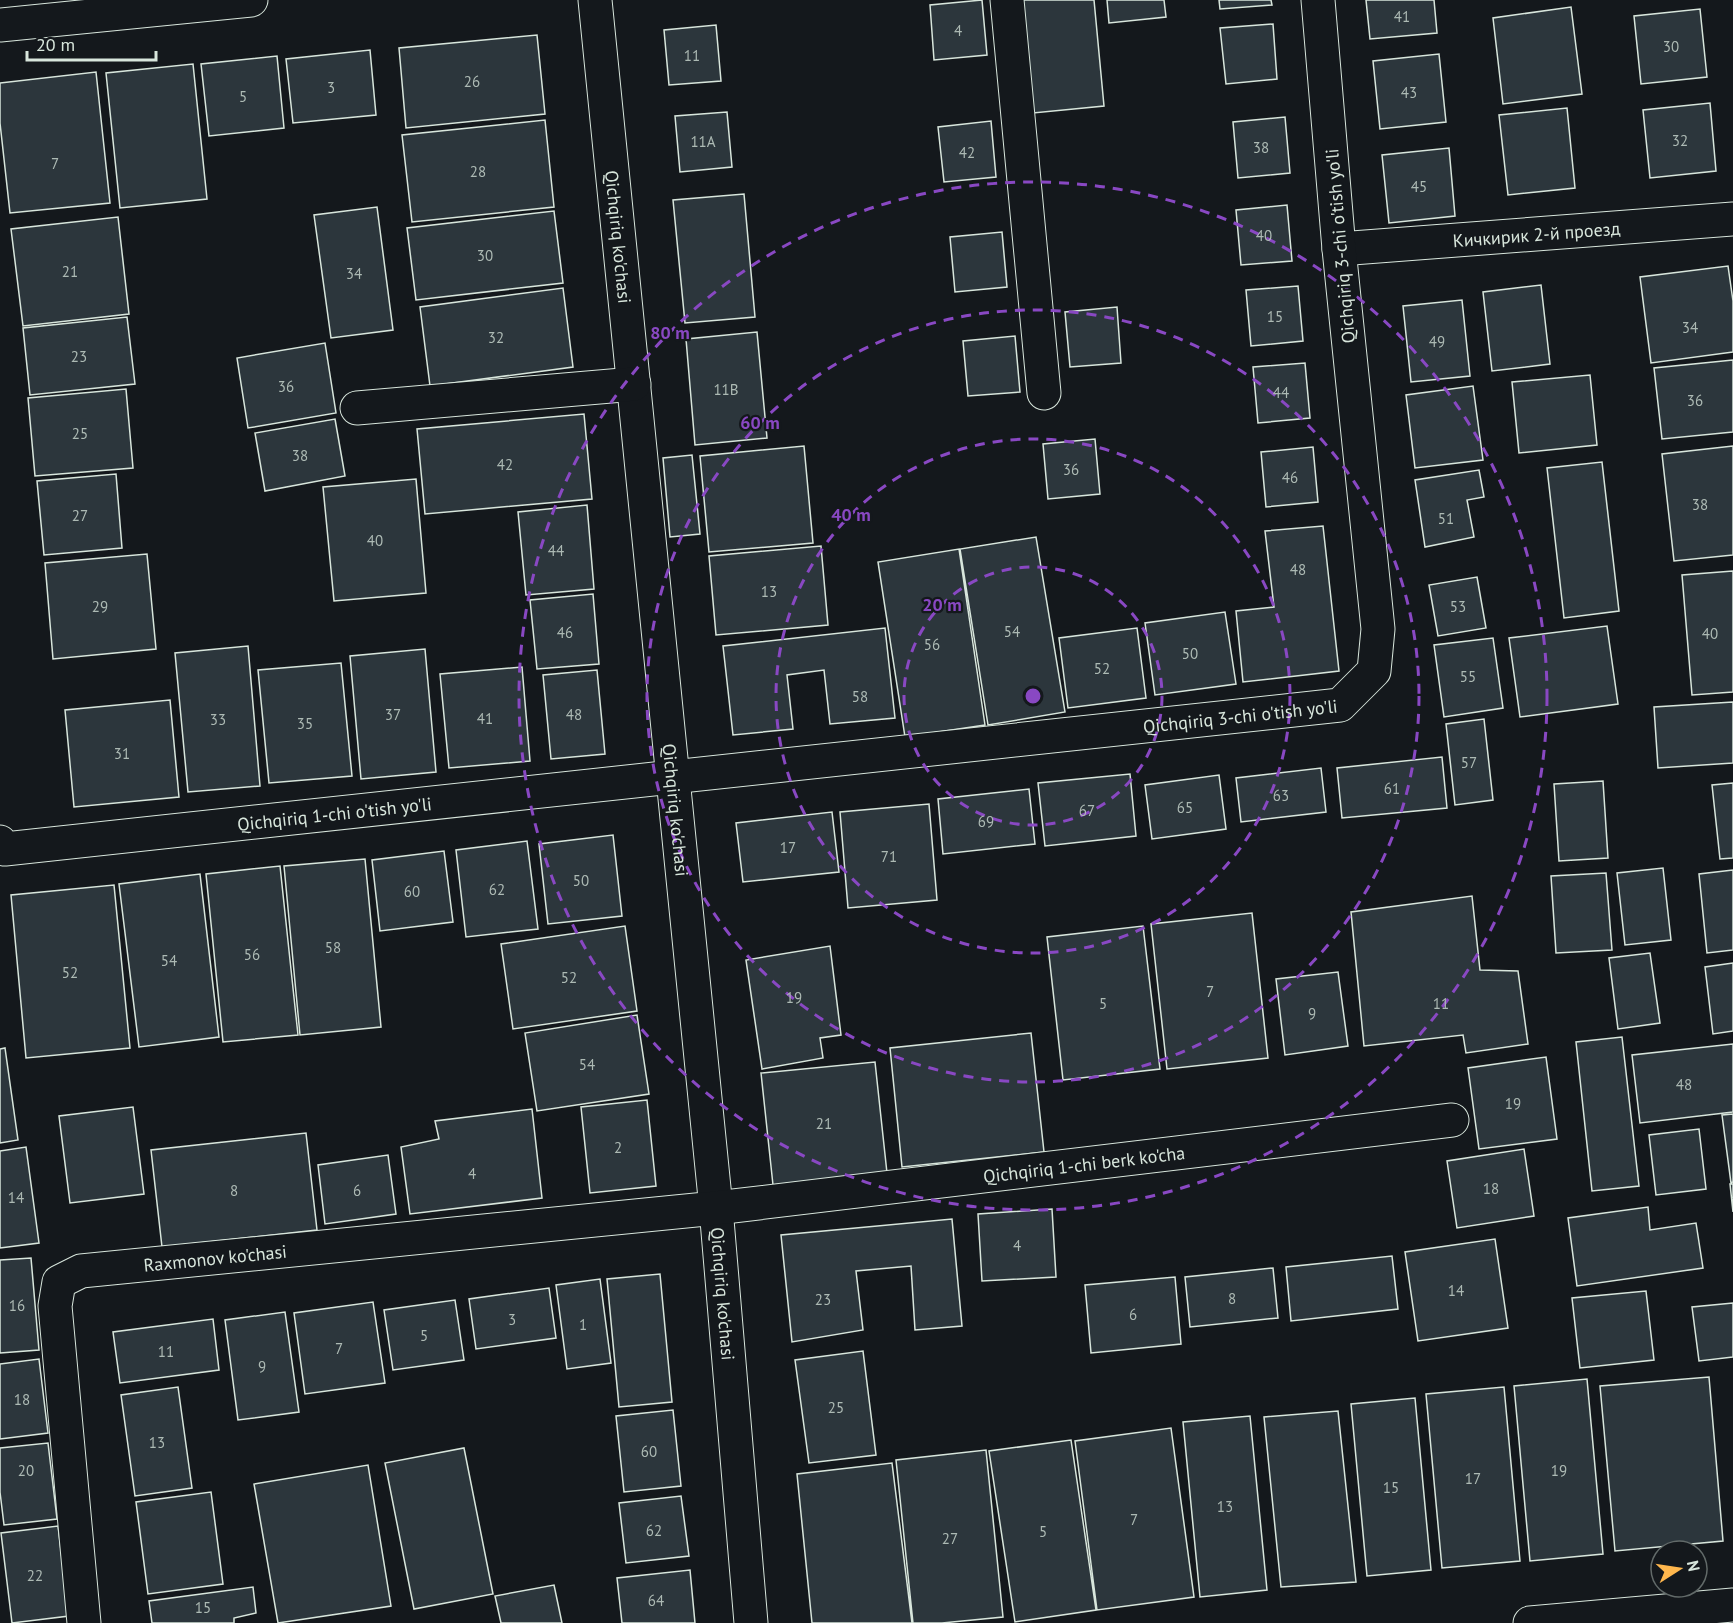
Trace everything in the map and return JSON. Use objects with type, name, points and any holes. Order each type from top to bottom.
[{"type":"street","points":[[0,25],[251,0]]},
{"type":"street","name":"Qichqiriq ko'chasi","points":[[595,0],[716,1208],[751,1623]]},
{"type":"street","points":[[1007,0],[1044,393]]},
{"type":"street","name":"Qichqiriq 3-chi o'tish yo'li","points":[[672,777],[1340,705],[1374,671],[1378,629],[1339,249],[1318,0]]},
{"type":"street","name":"Кичкирик 2-й проезд","points":[[1339,249],[1733,219]]},
{"type":"street","points":[[357,408],[634,384]]},
{"type":"street","name":"Qichqiriq 1-chi o'tish yo'li","points":[[0,842],[4,849],[672,777]]},
{"type":"street","name":"Qichqiriq 1-chi berk ko'cha","points":[[716,1208],[1452,1120]]},
{"type":"street","name":"Raxmonov ko'chasi","points":[[84,1623],[55,1306],[59,1282],[81,1271],[716,1208]]},
{"type":"street","points":[[1530,1623],[1733,1605]]},
{"type":"building","points":[[982,0],[987,55],[934,60],[930,5]]},
{"type":"building","points":[[1022,0],[1094,0],[1104,106],[1033,113]]},
{"type":"building","points":[[1107,0],[1164,0],[1166,17],[1109,23]]},
{"type":"building","points":[[1219,0],[1271,0],[1272,5],[1220,9]]},
{"type":"building","points":[[1366,0],[1434,0],[1437,33],[1370,39]]},
{"type":"building","points":[[1571,7],[1582,94],[1503,104],[1493,18]]},
{"type":"building","points":[[1700,9],[1707,77],[1641,84],[1634,16]]},
{"type":"building","points":[[1273,24],[1277,79],[1226,84],[1220,28]]},
{"type":"building","points":[[716,25],[721,81],[669,85],[664,30]]},
{"type":"building","points":[[537,35],[545,114],[406,128],[399,48]]},
{"type":"building","points":[[370,50],[376,115],[293,123],[286,59]]},
{"type":"building","points":[[1439,54],[1446,122],[1380,129],[1373,61]]},
{"type":"building","points":[[277,56],[284,128],[209,136],[201,64]]},
{"type":"building","points":[[193,64],[207,199],[120,208],[106,73]]},
{"type":"building","points":[[96,72],[110,203],[10,213],[0,123],[0,83]]},
{"type":"building","points":[[1710,103],[1716,171],[1650,178],[1643,110]]},
{"type":"building","points":[[1567,108],[1575,188],[1508,195],[1499,115]]},
{"type":"building","points":[[727,112],[732,167],[680,172],[675,116]]},
{"type":"building","points":[[1285,117],[1290,173],[1238,178],[1233,122]]},
{"type":"building","points":[[545,120],[554,207],[412,222],[402,135]]},
{"type":"building","points":[[991,121],[996,177],[944,182],[938,127]]},
{"type":"building","points":[[1449,148],[1455,216],[1389,223],[1382,155]]},
{"type":"building","points":[[744,194],[755,317],[685,323],[673,200]]},
{"type":"building","points":[[1287,205],[1292,261],[1241,265],[1236,210]]},
{"type":"building","points":[[377,207],[393,330],[331,338],[314,215]]},
{"type":"building","points":[[554,211],[563,283],[416,300],[407,228]]},
{"type":"building","points":[[118,217],[129,314],[23,326],[11,229]]},
{"type":"building","points":[[1002,232],[1007,287],[955,292],[950,237]]},
{"type":"building","points":[[1728,266],[1733,301],[1733,352],[1651,363],[1640,277]]},
{"type":"building","points":[[1541,285],[1550,364],[1492,371],[1483,292]]},
{"type":"building","points":[[1298,286],[1303,341],[1251,346],[1246,290]]},
{"type":"building","points":[[563,288],[573,367],[430,386],[420,307]]},
{"type":"building","points":[[1462,300],[1470,376],[1411,382],[1403,306]]},
{"type":"building","points":[[1117,307],[1121,363],[1070,367],[1065,312]]},
{"type":"building","points":[[127,317],[135,384],[30,395],[23,328]]},
{"type":"building","points":[[757,332],[767,438],[695,445],[686,339]]},
{"type":"building","points":[[1015,336],[1020,392],[968,396],[963,341]]},
{"type":"building","points":[[325,343],[336,413],[248,428],[237,358]]},
{"type":"building","points":[[1733,360],[1733,432],[1662,439],[1654,368]]},
{"type":"building","points":[[1305,363],[1310,418],[1258,423],[1253,367]]},
{"type":"building","points":[[1590,375],[1597,445],[1519,453],[1512,382]]},
{"type":"building","points":[[1473,386],[1483,460],[1415,468],[1406,395]]},
{"type":"building","points":[[126,389],[133,468],[35,476],[28,398]]},
{"type":"building","points":[[584,414],[592,499],[425,514],[417,429]]},
{"type":"building","points":[[335,419],[345,476],[265,491],[255,433]]},
{"type":"building","points":[[1095,439],[1100,494],[1048,499],[1043,444]]},
{"type":"building","points":[[804,446],[813,543],[709,552],[700,456]]},
{"type":"building","points":[[1733,446],[1733,555],[1674,561],[1662,454]]},
{"type":"building","points":[[1313,447],[1318,502],[1266,507],[1261,452]]},
{"type":"building","points":[[692,455],[700,534],[670,537],[663,458]]},
{"type":"building","points":[[1602,462],[1619,611],[1564,618],[1547,468]]},
{"type":"building","points":[[1479,470],[1484,497],[1467,500],[1474,537],[1425,547],[1415,480]]},
{"type":"building","points":[[116,474],[122,548],[44,555],[37,481]]},
{"type":"building","points":[[416,479],[426,593],[334,601],[323,487]]},
{"type":"building","points":[[587,505],[594,589],[526,595],[518,512]]},
{"type":"building","points":[[1323,526],[1339,671],[1243,682],[1236,611],[1274,607],[1265,531]]},
{"type":"building","points":[[1036,537],[1065,712],[988,725],[960,549]]},
{"type":"building","points":[[821,546],[828,625],[716,635],[709,556]]},
{"type":"building","points":[[959,549],[985,725],[905,737],[878,562]]},
{"type":"building","points":[[147,554],[156,649],[53,659],[45,563]]},
{"type":"building","points":[[1733,571],[1733,692],[1692,695],[1682,575]]},
{"type":"building","points":[[1477,577],[1486,628],[1438,636],[1429,585]]},
{"type":"building","points":[[593,594],[599,664],[537,669],[530,600]]},
{"type":"building","points":[[1225,612],[1236,684],[1155,695],[1145,623]]},
{"type":"building","points":[[1607,626],[1618,704],[1520,717],[1509,638]]},
{"type":"building","points":[[885,628],[895,718],[830,724],[824,670],[787,675],[793,729],[733,735],[723,646]]},
{"type":"building","points":[[1137,628],[1146,698],[1068,708],[1059,638]]},
{"type":"building","points":[[1493,638],[1503,708],[1444,717],[1434,645]]},
{"type":"building","points":[[248,646],[260,786],[188,792],[175,653]]},
{"type":"building","points":[[425,649],[436,772],[361,779],[350,656]]},
{"type":"building","points":[[341,663],[352,776],[269,783],[258,670]]},
{"type":"building","points":[[522,667],[530,761],[449,768],[440,674]]},
{"type":"building","points":[[597,670],[605,754],[551,759],[543,675]]},
{"type":"building","points":[[170,700],[179,797],[74,807],[65,710]]},
{"type":"building","points":[[1733,702],[1733,763],[1658,768],[1654,707]]},
{"type":"building","points":[[1484,719],[1493,800],[1455,805],[1446,724]]},
{"type":"building","points":[[1442,757],[1447,808],[1342,818],[1337,768]]},
{"type":"building","points":[[1321,768],[1326,812],[1241,822],[1236,778]]},
{"type":"building","points":[[1130,774],[1136,836],[1045,846],[1038,783]]},
{"type":"building","points":[[1219,775],[1226,829],[1152,839],[1145,785]]},
{"type":"building","points":[[1603,781],[1608,858],[1559,861],[1554,784]]},
{"type":"building","points":[[1733,783],[1733,858],[1720,859],[1712,785]]},
{"type":"building","points":[[1029,789],[1035,844],[943,854],[938,799]]},
{"type":"building","points":[[929,804],[937,900],[848,908],[840,812]]},
{"type":"building","points":[[832,812],[839,872],[743,882],[736,823]]},
{"type":"building","points":[[613,835],[622,916],[548,924],[539,844]]},
{"type":"building","points":[[527,841],[538,929],[466,937],[456,850]]},
{"type":"building","points":[[444,851],[453,922],[380,931],[372,860]]},
{"type":"building","points":[[365,859],[381,1027],[300,1035],[284,866]]},
{"type":"building","points":[[280,866],[298,1035],[223,1042],[206,874]]},
{"type":"building","points":[[1663,868],[1671,940],[1625,945],[1617,873]]},
{"type":"building","points":[[1733,870],[1733,950],[1707,953],[1699,874]]},
{"type":"building","points":[[1606,873],[1612,950],[1556,953],[1551,876]]},
{"type":"building","points":[[200,874],[219,1037],[139,1047],[119,884]]},
{"type":"building","points":[[114,885],[130,1048],[26,1058],[11,895]]},
{"type":"building","points":[[1472,896],[1480,970],[1518,971],[1528,1044],[1466,1053],[1463,1035],[1364,1046],[1351,912]]},
{"type":"building","points":[[1252,913],[1268,1058],[1167,1069],[1151,924]]},
{"type":"building","points":[[625,926],[637,1011],[513,1029],[501,944]]},
{"type":"building","points":[[1143,926],[1160,1069],[1063,1080],[1047,937]]},
{"type":"building","points":[[830,946],[841,1035],[820,1038],[823,1058],[762,1069],[746,960]]},
{"type":"building","points":[[1650,953],[1660,1023],[1618,1029],[1609,958]]},
{"type":"building","points":[[1733,963],[1733,1031],[1713,1034],[1705,967]]},
{"type":"building","points":[[1338,972],[1348,1046],[1285,1055],[1276,979]]},
{"type":"building","points":[[637,1015],[649,1094],[537,1111],[525,1033]]},
{"type":"building","points":[[1031,1033],[1044,1152],[902,1167],[890,1048]]},
{"type":"building","points":[[1622,1037],[1639,1186],[1592,1191],[1576,1042]]},
{"type":"building","points":[[1733,1044],[1733,1112],[1640,1123],[1632,1055]]},
{"type":"building","points":[[5,1048],[18,1140],[0,1143],[0,1049]]},
{"type":"building","points":[[1546,1057],[1557,1139],[1479,1149],[1468,1068]]},
{"type":"building","points":[[875,1062],[887,1173],[773,1185],[761,1073]]},
{"type":"building","points":[[647,1100],[656,1186],[590,1193],[581,1107]]},
{"type":"building","points":[[133,1107],[144,1194],[70,1203],[59,1116]]},
{"type":"building","points":[[532,1109],[542,1198],[410,1214],[401,1147],[439,1139],[435,1121]]},
{"type":"building","points":[[1733,1114],[1733,1182],[1731,1183],[1722,1115]]},
{"type":"building","points":[[1699,1129],[1706,1189],[1656,1195],[1649,1135]]},
{"type":"building","points":[[306,1133],[317,1230],[162,1247],[151,1150]]},
{"type":"building","points":[[26,1147],[39,1243],[0,1248],[0,1151]]},
{"type":"building","points":[[1524,1149],[1534,1216],[1457,1228],[1447,1161]]},
{"type":"building","points":[[388,1155],[396,1214],[325,1224],[318,1165]]},
{"type":"building","points":[[1730,1184],[1733,1184],[1733,1212]]},
{"type":"building","points":[[1648,1207],[1650,1230],[1696,1223],[1703,1268],[1577,1286],[1568,1218]]},
{"type":"building","points":[[1052,1209],[1056,1277],[982,1281],[978,1214]]},
{"type":"building","points":[[952,1219],[962,1326],[915,1330],[911,1266],[856,1271],[863,1330],[792,1342],[781,1235]]},
{"type":"building","points":[[1495,1239],[1508,1328],[1418,1341],[1405,1252]]},
{"type":"building","points":[[1392,1256],[1398,1309],[1291,1321],[1286,1267]]},
{"type":"building","points":[[31,1258],[39,1350],[0,1353],[0,1260]]},
{"type":"building","points":[[1273,1268],[1278,1318],[1190,1327],[1185,1277]]},
{"type":"building","points":[[660,1274],[672,1402],[619,1407],[607,1279]]},
{"type":"building","points":[[1175,1277],[1181,1344],[1091,1353],[1085,1285]]},
{"type":"building","points":[[600,1279],[611,1363],[567,1369],[556,1285]]},
{"type":"building","points":[[549,1288],[556,1338],[476,1349],[469,1299]]},
{"type":"building","points":[[1646,1291],[1654,1360],[1580,1368],[1572,1298]]},
{"type":"building","points":[[455,1300],[464,1360],[393,1370],[384,1310]]},
{"type":"building","points":[[373,1302],[385,1383],[305,1394],[294,1313]]},
{"type":"building","points":[[1733,1303],[1733,1357],[1699,1361],[1692,1307]]},
{"type":"building","points":[[285,1312],[299,1412],[238,1420],[225,1320]]},
{"type":"building","points":[[213,1319],[219,1370],[120,1383],[113,1332]]},
{"type":"building","points":[[863,1351],[876,1455],[809,1463],[795,1360]]},
{"type":"building","points":[[39,1359],[48,1433],[0,1439],[0,1364]]},
{"type":"building","points":[[1709,1377],[1723,1541],[1649,1539],[1649,1548],[1615,1551],[1600,1386]]},
{"type":"building","points":[[1587,1379],[1603,1554],[1530,1561],[1514,1386]]},
{"type":"building","points":[[178,1387],[192,1488],[135,1496],[121,1395]]},
{"type":"building","points":[[1504,1387],[1520,1561],[1442,1568],[1426,1394]]},
{"type":"building","points":[[1415,1398],[1431,1570],[1367,1576],[1351,1404]]},
{"type":"building","points":[[673,1410],[681,1486],[624,1492],[616,1416]]},
{"type":"building","points":[[1338,1411],[1356,1582],[1281,1587],[1264,1417]]},
{"type":"building","points":[[1250,1416],[1267,1590],[1200,1597],[1183,1422]]},
{"type":"building","points":[[1171,1428],[1194,1597],[1097,1610],[1075,1441]]},
{"type":"building","points":[[1071,1440],[1096,1610],[1015,1622],[989,1451]]},
{"type":"building","points":[[48,1443],[57,1519],[4,1525],[0,1492],[0,1448]]},
{"type":"building","points":[[464,1448],[493,1594],[414,1609],[385,1463]]},
{"type":"building","points":[[986,1450],[1003,1617],[942,1623],[913,1623],[896,1460]]},
{"type":"building","points":[[892,1463],[912,1623],[812,1623],[797,1474]]},
{"type":"building","points":[[368,1465],[391,1606],[278,1623],[254,1484]]},
{"type":"building","points":[[211,1492],[223,1584],[148,1594],[136,1502]]},
{"type":"building","points":[[681,1496],[689,1556],[626,1563],[619,1503]]},
{"type":"building","points":[[58,1526],[69,1616],[12,1623],[1,1533]]},
{"type":"building","points":[[690,1570],[695,1623],[622,1623],[617,1578]]},
{"type":"building","points":[[554,1585],[562,1623],[501,1623],[495,1596]]},
{"type":"building","points":[[253,1587],[256,1613],[234,1618],[234,1623],[152,1623],[149,1601]]}]
